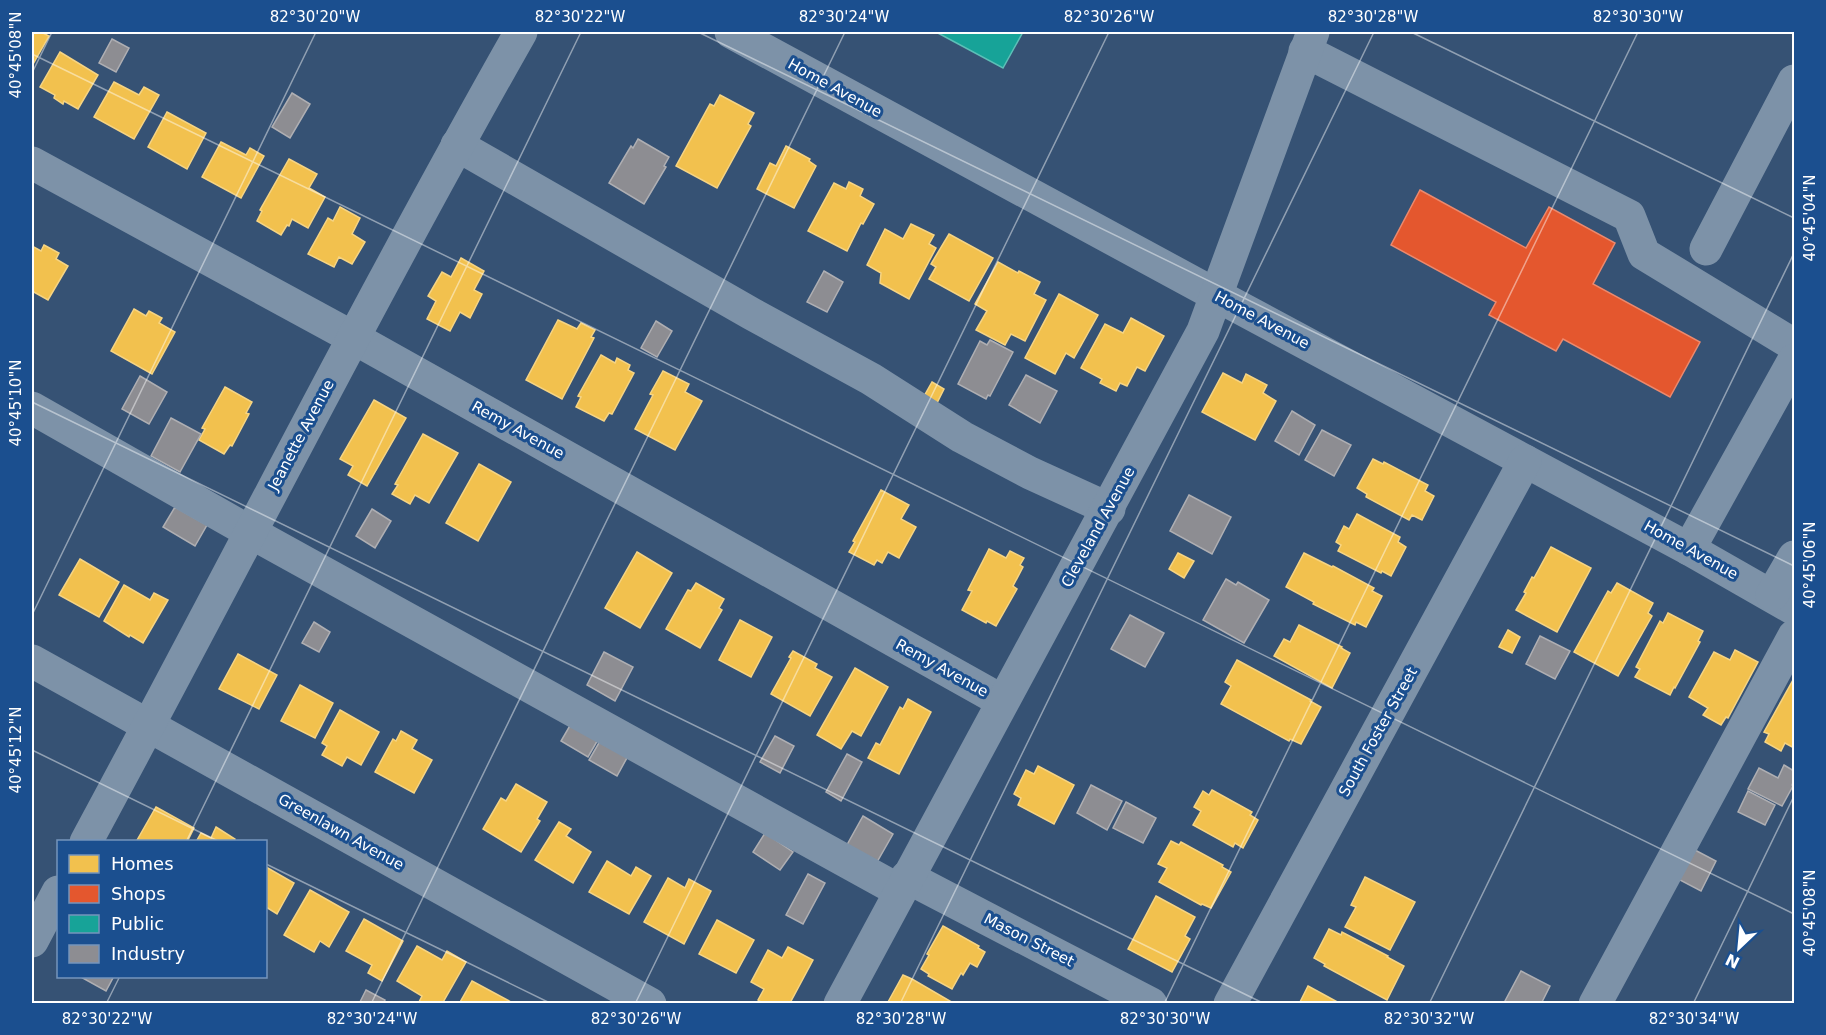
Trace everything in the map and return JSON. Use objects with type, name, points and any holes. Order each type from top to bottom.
[{"type":"street","name":"Jeanette Avenue","points":[[87,840],[352,338],[521,32]]},
{"type":"street","name":"Home Avenue","points":[[731,32],[1689,549],[1783,602]]},
{"type":"street","points":[[1309,41],[1629,216],[1644,254],[1794,345]]},
{"type":"street","name":"Cleveland Avenue","points":[[840,1004],[1203,331],[1309,41]]},
{"type":"street","points":[[1706,249],[1794,81]]},
{"type":"street","points":[[457,145],[731,302],[871,379],[962,437],[1030,473],[1109,509]]},
{"type":"street","name":"Remy Avenue","points":[[32,163],[352,338],[1002,701]]},
{"type":"street","points":[[1689,549],[1794,360]]},
{"type":"street","name":"Mason Street","points":[[32,408],[250,532],[904,884],[1151,1004]]},
{"type":"street","name":"South Foster Street","points":[[1230,1004],[1525,461]]},
{"type":"street","points":[[1783,602],[1794,558]]},
{"type":"street","points":[[1595,1004],[1794,636]]},
{"type":"street","name":"Greenlawn Avenue","points":[[32,661],[650,1004]]},
{"type":"street","points":[[32,941],[57,894]]},
{"type":"building: Homes","points":[[32,32],[41,32],[49,36],[32,66]]},
{"type":"building: Homes","points":[[60,52],[98,75],[78,109],[64,101],[63,104],[54,98],[55,95],[40,87]]},
{"type":"building: Homes","points":[[114,82],[139,95],[144,87],[159,95],[134,139],[94,117]]},
{"type":"building: Homes","points":[[720,95],[754,113],[748,124],[751,126],[717,188],[676,166],[710,104],[714,106]]},
{"type":"building: Homes","points":[[167,112],[206,133],[187,169],[148,147]]},
{"type":"building: Homes","points":[[221,142],[246,155],[250,148],[264,156],[241,198],[202,177]]},
{"type":"building: Homes","points":[[786,146],[810,159],[809,161],[816,166],[794,208],[757,189],[770,163],[776,166]]},
{"type":"building: Homes","points":[[289,159],[317,174],[309,188],[325,197],[308,228],[292,219],[281,235],[257,221],[262,211],[260,210]]},
{"type":"building: Homes","points":[[849,182],[863,189],[860,196],[874,204],[863,224],[861,223],[847,251],[808,231],[834,183],[846,189]]},
{"type":"building: Homes","points":[[340,207],[360,218],[352,234],[365,242],[352,264],[339,257],[334,267],[308,254],[328,218],[333,221]]},
{"type":"building: Homes","points":[[911,224],[934,235],[929,244],[936,248],[909,299],[880,283],[881,273],[867,265],[885,229],[903,239]]},
{"type":"building: Homes","points":[[949,234],[993,258],[969,301],[929,279],[936,267],[931,264]]},
{"type":"building: Homes","points":[[44,245],[59,253],[56,259],[68,266],[48,300],[32,291],[32,246],[41,251]]},
{"type":"building: Homes","points":[[461,258],[484,271],[474,290],[482,294],[470,318],[460,312],[450,331],[427,319],[436,301],[428,296],[442,272],[451,277]]},
{"type":"building: Homes","points":[[998,262],[1040,282],[1034,294],[1046,300],[1025,341],[1011,334],[1005,345],[976,330],[987,311],[975,304]]},
{"type":"building: Homes","points":[[1059,294],[1098,315],[1074,358],[1066,353],[1055,374],[1025,358]]},
{"type":"building: Homes","points":[[134,309],[146,316],[149,311],[162,318],[159,323],[175,332],[152,374],[111,351]]},
{"type":"building: Homes","points":[[1131,318],[1164,336],[1145,371],[1137,367],[1127,386],[1120,383],[1116,391],[1100,383],[1102,379],[1081,368],[1105,324],[1123,333]]},
{"type":"building: Homes","points":[[558,320],[577,329],[581,323],[595,330],[591,337],[594,338],[562,399],[526,380]]},
{"type":"building: Homes","points":[[601,355],[615,363],[617,358],[630,365],[628,370],[634,373],[612,414],[609,413],[604,421],[576,407],[581,397],[578,396]]},
{"type":"building: Homes","points":[[663,371],[689,384],[685,392],[702,401],[675,450],[635,429]]},
{"type":"building: Homes","points":[[1223,373],[1242,383],[1246,374],[1267,385],[1263,393],[1276,401],[1255,440],[1202,412]]},
{"type":"building: Homes","points":[[932,382],[944,389],[936,405],[923,398]]},
{"type":"building: Homes","points":[[225,387],[252,402],[246,413],[249,414],[232,446],[230,445],[224,454],[199,440],[205,429],[202,428]]},
{"type":"building: Homes","points":[[374,400],[406,418],[367,486],[348,475],[353,466],[340,459]]},
{"type":"building: Homes","points":[[423,434],[458,453],[429,503],[415,495],[410,504],[392,494],[398,485],[395,484]]},
{"type":"building: Homes","points":[[1373,459],[1383,464],[1384,462],[1428,485],[1425,491],[1434,496],[1422,520],[1412,515],[1409,520],[1366,497],[1367,494],[1357,488]]},
{"type":"building: Homes","points":[[479,464],[511,482],[478,541],[446,523]]},
{"type":"building: Homes","points":[[881,490],[909,505],[901,519],[916,527],[899,558],[888,552],[882,563],[877,560],[874,565],[849,552]]},
{"type":"building: Homes","points":[[1357,514],[1400,537],[1398,542],[1406,547],[1391,576],[1338,551],[1341,545],[1336,542],[1344,526],[1349,529]]},
{"type":"building: Homes","points":[[1551,547],[1591,568],[1557,632],[1516,610],[1532,577],[1534,578]]},
{"type":"building: Homes","points":[[989,549],[1006,558],[1010,551],[1024,558],[1020,565],[1023,567],[1013,586],[1017,589],[996,626],[962,610],[972,591],[968,590]]},
{"type":"building: Homes","points":[[637,552],[672,573],[640,628],[605,608]]},
{"type":"building: Homes","points":[[1178,553],[1194,561],[1184,578],[1169,569]]},
{"type":"building: Homes","points":[[1304,553],[1374,588],[1372,591],[1382,596],[1366,627],[1356,622],[1355,625],[1313,604],[1314,602],[1286,587]]},
{"type":"building: Homes","points":[[80,559],[119,582],[99,617],[59,595]]},
{"type":"building: Homes","points":[[696,583],[724,599],[719,608],[722,610],[700,648],[666,629],[688,590],[691,591]]},
{"type":"building: Homes","points":[[1617,583],[1653,603],[1648,613],[1652,616],[1618,676],[1574,652],[1608,591],[1611,593]]},
{"type":"building: Homes","points":[[124,585],[150,600],[154,593],[168,600],[143,643],[104,621]]},
{"type":"building: Homes","points":[[1668,613],[1703,631],[1698,641],[1700,642],[1670,695],[1635,677],[1640,669],[1636,667],[1660,621],[1663,623]]},
{"type":"building: Homes","points":[[740,620],[772,637],[751,677],[719,660]]},
{"type":"building: Homes","points":[[1299,625],[1350,653],[1332,688],[1274,656],[1284,639],[1290,642]]},
{"type":"building: Homes","points":[[1508,630],[1520,637],[1512,653],[1499,647]]},
{"type":"building: Homes","points":[[1735,650],[1758,662],[1728,718],[1726,717],[1721,725],[1703,715],[1708,708],[1689,697],[1714,652],[1730,660]]},
{"type":"building: Homes","points":[[793,651],[817,664],[815,668],[832,677],[810,716],[771,694]]},
{"type":"building: Homes","points":[[238,654],[277,675],[259,709],[219,689]]},
{"type":"building: Homes","points":[[1237,660],[1321,707],[1301,744],[1290,739],[1289,741],[1221,704],[1231,686],[1225,682]]},
{"type":"building: Homes","points":[[855,668],[888,687],[861,736],[852,731],[841,749],[817,735]]},
{"type":"building: Homes","points":[[1793,680],[1794,748],[1785,743],[1781,751],[1765,742],[1769,734],[1764,732]]},
{"type":"building: Homes","points":[[300,685],[333,703],[315,738],[281,721]]},
{"type":"building: Homes","points":[[908,699],[931,712],[899,774],[868,758],[876,743],[880,745],[900,707],[903,709]]},
{"type":"building: Homes","points":[[340,710],[379,732],[361,765],[347,757],[342,766],[322,755],[327,746],[322,743]]},
{"type":"building: Homes","points":[[401,731],[417,740],[412,749],[432,760],[414,793],[375,772],[393,739],[396,741]]},
{"type":"building: Homes","points":[[1038,766],[1074,785],[1054,824],[1018,805],[1021,798],[1014,794],[1026,770],[1034,774]]},
{"type":"building: Homes","points":[[516,784],[547,802],[537,819],[540,821],[521,852],[483,829],[501,798],[506,801]]},
{"type":"building: Homes","points":[[1212,790],[1252,812],[1250,815],[1258,820],[1243,848],[1235,843],[1233,847],[1193,825],[1201,811],[1194,807],[1203,791],[1209,795]]},
{"type":"building: Homes","points":[[156,807],[194,828],[188,840],[137,840]]},
{"type":"building: Homes","points":[[559,822],[571,829],[566,836],[591,852],[573,883],[535,860]]},
{"type":"building: Homes","points":[[216,827],[235,839],[197,840],[201,833],[211,838]]},
{"type":"building: Homes","points":[[1171,841],[1179,845],[1181,842],[1223,865],[1222,867],[1231,872],[1211,908],[1159,882],[1167,868],[1158,864]]},
{"type":"building: Homes","points":[[607,861],[631,876],[636,867],[651,876],[629,914],[589,892]]},
{"type":"building: Homes","points":[[267,868],[294,883],[277,914],[267,908]]},
{"type":"building: Homes","points":[[1365,877],[1415,902],[1390,950],[1345,927],[1356,907],[1351,905]]},
{"type":"building: Homes","points":[[668,878],[685,888],[689,879],[711,891],[684,944],[644,922]]},
{"type":"building: Homes","points":[[310,890],[349,912],[329,947],[320,941],[314,952],[284,935]]},
{"type":"building: Homes","points":[[1156,896],[1195,917],[1185,936],[1190,939],[1172,972],[1128,949]]},
{"type":"building: Homes","points":[[364,919],[403,941],[382,981],[368,973],[372,965],[346,951]]},
{"type":"building: Homes","points":[[717,920],[754,940],[736,973],[699,954]]},
{"type":"building: Homes","points":[[943,926],[979,946],[978,948],[985,952],[977,967],[970,963],[952,989],[928,976],[929,974],[921,969]]},
{"type":"building: Homes","points":[[1329,929],[1341,935],[1342,932],[1404,966],[1387,1000],[1324,966],[1325,964],[1314,958]]},
{"type":"building: Homes","points":[[417,946],[442,960],[447,951],[466,962],[442,1004],[418,1004],[422,996],[397,981]]},
{"type":"building: Homes","points":[[788,947],[813,960],[790,1003],[764,1004],[758,1000],[764,989],[751,982],[768,950],[782,958]]},
{"type":"building: Homes","points":[[903,975],[955,1004],[890,1004],[888,1002]]},
{"type":"building: Homes","points":[[472,981],[511,1002],[510,1004],[459,1004]]},
{"type":"building: Homes","points":[[1308,986],[1341,1004],[1299,1004]]},
{"type":"building: Shops","points":[[1420,190],[1526,248],[1549,207],[1615,243],[1593,284],[1700,342],[1670,397],[1563,339],[1556,351],[1489,315],[1496,302],[1391,245]]},
{"type":"building: Public","points":[[936,32],[1023,32],[1003,68]]},
{"type":"building: Industry","points":[[112,39],[129,48],[116,72],[99,63]]},
{"type":"building: Industry","points":[[292,93],[310,104],[290,138],[272,127]]},
{"type":"building: Industry","points":[[638,139],[669,157],[664,166],[666,167],[644,204],[609,183],[631,146],[633,148]]},
{"type":"building: Industry","points":[[824,271],[843,282],[827,312],[807,302]]},
{"type":"building: Industry","points":[[656,321],[672,331],[657,357],[641,348]]},
{"type":"building: Industry","points":[[990,340],[1013,352],[990,396],[988,395],[986,399],[958,384],[980,341],[987,345]]},
{"type":"building: Industry","points":[[1026,375],[1057,391],[1040,423],[1009,405]]},
{"type":"building: Industry","points":[[140,376],[167,392],[149,424],[122,409]]},
{"type":"building: Industry","points":[[1292,411],[1315,425],[1299,455],[1275,441]]},
{"type":"building: Industry","points":[[171,418],[201,434],[180,472],[151,456]]},
{"type":"building: Industry","points":[[1322,430],[1351,445],[1334,476],[1305,460]]},
{"type":"building: Industry","points":[[1189,495],[1231,517],[1212,554],[1170,531]]},
{"type":"building: Industry","points":[[175,507],[207,525],[195,546],[163,527]]},
{"type":"building: Industry","points":[[372,509],[391,521],[375,548],[356,536]]},
{"type":"building: Industry","points":[[1226,579],[1236,585],[1238,582],[1269,600],[1244,643],[1203,620]]},
{"type":"building: Industry","points":[[1130,615],[1164,633],[1145,667],[1111,649]]},
{"type":"building: Industry","points":[[314,622],[330,632],[319,652],[302,643]]},
{"type":"building: Industry","points":[[1540,636],[1570,651],[1555,679],[1526,664]]},
{"type":"building: Industry","points":[[604,652],[633,667],[615,701],[587,685]]},
{"type":"building: Industry","points":[[572,722],[599,738],[588,757],[561,741]]},
{"type":"building: Industry","points":[[775,736],[794,746],[780,773],[760,762]]},
{"type":"building: Industry","points":[[600,741],[628,756],[617,776],[589,760]]},
{"type":"building: Industry","points":[[847,754],[862,762],[841,801],[826,792]]},
{"type":"building: Industry","points":[[1784,765],[1794,771],[1794,780],[1782,806],[1748,789],[1759,768],[1778,778]]},
{"type":"building: Industry","points":[[1091,785],[1122,801],[1107,830],[1077,813]]},
{"type":"building: Industry","points":[[1748,791],[1775,805],[1765,825],[1738,812]]},
{"type":"building: Industry","points":[[1126,802],[1156,818],[1143,843],[1113,828]]},
{"type":"building: Industry","points":[[863,816],[893,834],[873,869],[843,852]]},
{"type":"building: Industry","points":[[765,833],[793,852],[780,870],[753,852]]},
{"type":"building: Industry","points":[[1693,849],[1716,861],[1701,891],[1678,879]]},
{"type":"building: Industry","points":[[808,874],[825,883],[803,924],[786,915]]},
{"type":"building: Industry","points":[[1521,971],[1550,986],[1541,1004],[1510,1004],[1505,1001]]},
{"type":"building: Industry","points":[[83,978],[113,978],[106,991]]},
{"type":"building: Industry","points":[[366,990],[385,1000],[383,1004],[359,1004]]}]
